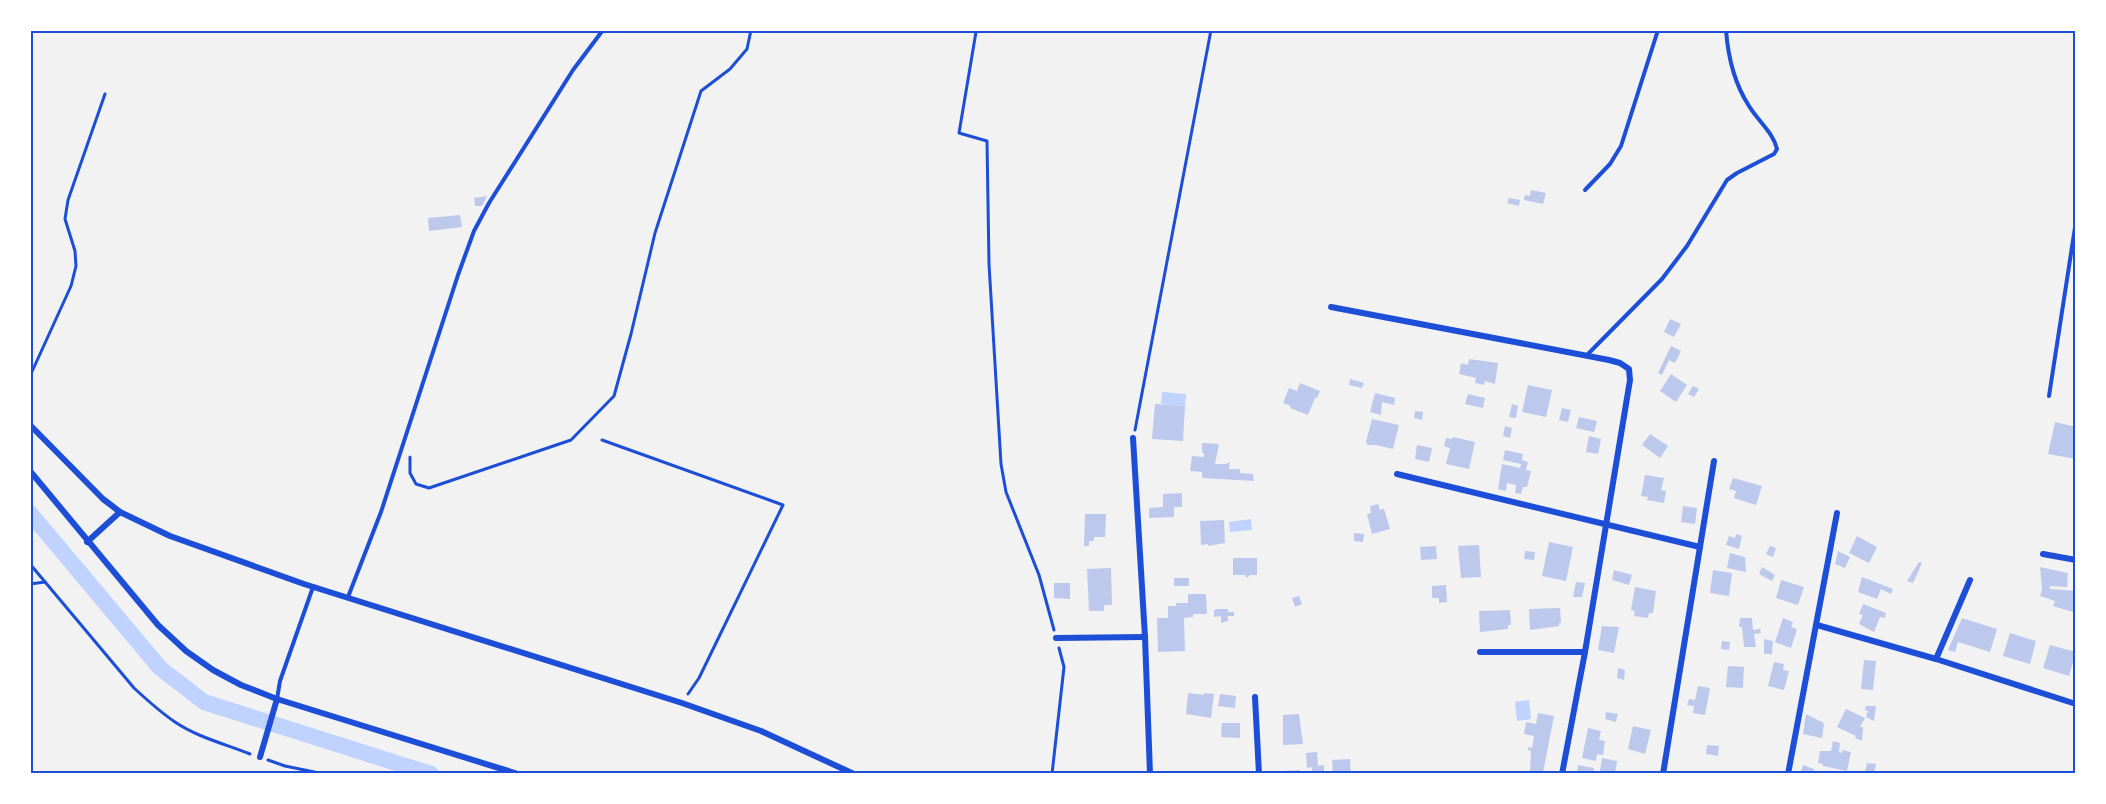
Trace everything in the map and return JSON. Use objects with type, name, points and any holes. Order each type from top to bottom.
[{"type":"street","points":[[1331,307],[1587,356],[1620,363],[1629,369],[1630,380],[1585,652],[1562,774]]},
{"type":"street","points":[[30,425],[103,499],[120,512],[170,536],[313,587],[682,703],[760,731],[854,774]]},
{"type":"street","points":[[1133,438],[1145,637],[1150,774]]},
{"type":"street","points":[[1663,774],[1714,461]]},
{"type":"street","points":[[30,471],[158,625],[186,651],[213,670],[241,686],[277,699],[518,774]]},
{"type":"street","points":[[1396,474],[1700,547]]},
{"type":"street","points":[[87,542],[120,512]]},
{"type":"street","points":[[1788,774],[1838,513]]},
{"type":"street","points":[[2043,554],[2076,560]]},
{"type":"street","points":[[1936,659],[1970,580]]},
{"type":"street","points":[[1817,625],[1936,659],[2076,704]]},
{"type":"street","points":[[1056,638],[1145,637]]},
{"type":"street","points":[[1480,652],[1585,652]]},
{"type":"street","points":[[1256,697],[1259,774]]},
{"type":"street","points":[[260,756],[277,699]]},
{"type":"lane","points":[[348,597],[381,512],[474,231],[489,203],[573,70],[603,30]]},
{"type":"lane","points":[[1585,190],[1610,164],[1621,146],[1658,30]]},
{"type":"lane","points":[[1587,356],[1662,279],[1687,246],[1727,180],[1737,172],[1774,154],[1778,149],[1775,141],[1749,107],[1738,86],[1731,64],[1726,30]]},
{"type":"lane","points":[[2049,396],[2076,221]]},
{"type":"lane","points":[[277,699],[280,681],[313,587]]},
{"type":"path","points":[[402,450],[408,454],[410,473],[416,484],[429,488],[570,440],[614,396],[655,233],[701,91],[730,69],[747,49],[750,30]]},
{"type":"path","points":[[1133,438],[1211,30]]},
{"type":"path","points":[[976,32],[959,134],[987,141],[989,264],[1001,464],[1006,492],[1039,575],[1064,667],[1052,774]]},
{"type":"path","points":[[30,376],[71,286],[76,266],[75,251],[64,219],[68,200],[105,94]]},
{"type":"path","points":[[602,440],[783,505],[699,678],[682,703]]},
{"type":"path","points":[[30,564],[134,688],[176,723],[285,766],[324,774]]},
{"type":"path","points":[[30,584],[45,582]]},
{"type":"water","points":[[1162,392],[1186,394],[1185,406],[1161,404]]},
{"type":"water","points":[[1251,519],[1252,530],[1230,532],[1229,522]]},
{"type":"water","points":[[1529,700],[1531,719],[1517,721],[1515,702]]},
{"type":"building","points":[[1531,190],[1546,193],[1543,204],[1524,200],[1525,195],[1530,196]]},
{"type":"building","points":[[487,196],[482,206],[475,206],[474,198]]},
{"type":"building","points":[[1509,198],[1520,200],[1519,206],[1507,203]]},
{"type":"building","points":[[460,215],[462,227],[429,231],[428,218]]},
{"type":"building","points":[[1670,319],[1681,324],[1674,337],[1664,332]]},
{"type":"building","points":[[1671,346],[1681,351],[1675,363],[1669,360],[1662,375],[1658,373]]},
{"type":"building","points":[[1469,359],[1498,363],[1495,384],[1485,381],[1484,385],[1475,383],[1476,378],[1459,374],[1461,363],[1468,365]]},
{"type":"building","points":[[1671,374],[1687,385],[1676,402],[1660,391]]},
{"type":"building","points":[[1350,379],[1364,383],[1362,388],[1349,385]]},
{"type":"building","points":[[1300,383],[1320,391],[1308,415],[1283,403],[1289,388],[1297,391]]},
{"type":"building","points":[[1528,385],[1552,390],[1546,417],[1522,412]]},
{"type":"building","points":[[1693,386],[1699,389],[1694,397],[1688,394]]},
{"type":"building","points":[[1375,393],[1395,398],[1394,405],[1382,402],[1381,415],[1370,412]]},
{"type":"building","points":[[1468,394],[1485,398],[1483,408],[1465,404]]},
{"type":"building","points":[[1155,404],[1185,406],[1183,441],[1152,439]]},
{"type":"building","points":[[1512,404],[1518,406],[1516,418],[1509,417]]},
{"type":"building","points":[[1562,408],[1571,410],[1568,422],[1559,420]]},
{"type":"building","points":[[1415,411],[1423,412],[1422,420],[1414,418]]},
{"type":"building","points":[[1579,417],[1597,421],[1594,432],[1576,428]]},
{"type":"building","points":[[1372,419],[1399,425],[1393,449],[1368,445],[1366,442]]},
{"type":"building","points":[[2055,422],[2076,427],[2076,459],[2048,454]]},
{"type":"building","points":[[1505,426],[1512,428],[1510,438],[1503,436]]},
{"type":"building","points":[[1650,434],[1668,446],[1660,458],[1642,445]]},
{"type":"building","points":[[1589,436],[1601,439],[1598,454],[1586,452]]},
{"type":"building","points":[[1453,437],[1475,442],[1469,469],[1446,464],[1450,448],[1444,446],[1446,438],[1452,439]]},
{"type":"building","points":[[1202,443],[1219,444],[1215,464],[1230,462],[1229,469],[1240,469],[1240,473],[1253,474],[1254,481],[1202,478],[1202,472],[1190,471],[1192,456],[1204,457]]},
{"type":"building","points":[[1417,445],[1432,448],[1429,462],[1415,459]]},
{"type":"building","points":[[1505,450],[1523,454],[1522,460],[1528,462],[1526,470],[1531,471],[1527,487],[1523,487],[1521,494],[1515,493],[1516,485],[1507,483],[1506,491],[1498,489],[1502,464],[1520,468],[1521,464],[1503,460]]},
{"type":"building","points":[[1645,475],[1664,478],[1661,490],[1666,491],[1664,503],[1647,500],[1648,497],[1641,496]]},
{"type":"building","points":[[1733,478],[1762,486],[1756,505],[1734,498],[1736,491],[1729,489]]},
{"type":"building","points":[[1182,493],[1182,507],[1174,507],[1174,517],[1149,518],[1149,508],[1163,507],[1163,494]]},
{"type":"building","points":[[1378,504],[1380,510],[1384,509],[1390,529],[1372,534],[1367,514],[1371,513],[1370,506]]},
{"type":"building","points":[[1683,506],[1697,508],[1695,524],[1681,522]]},
{"type":"building","points":[[1085,514],[1106,514],[1105,537],[1094,537],[1094,541],[1089,541],[1089,546],[1084,546]]},
{"type":"building","points":[[1224,520],[1225,543],[1201,545],[1200,521]]},
{"type":"building","points":[[1354,533],[1364,534],[1363,542],[1354,541]]},
{"type":"building","points":[[1736,534],[1742,536],[1739,549],[1726,545],[1729,536],[1735,538]]},
{"type":"building","points":[[1857,536],[1877,547],[1869,563],[1849,553]]},
{"type":"building","points":[[1549,542],[1573,547],[1566,581],[1542,576]]},
{"type":"building","points":[[1479,545],[1481,577],[1461,578],[1458,546]]},
{"type":"building","points":[[1436,546],[1437,559],[1421,560],[1420,547]]},
{"type":"building","points":[[1770,546],[1776,548],[1773,557],[1766,554]]},
{"type":"building","points":[[1525,551],[1535,552],[1534,560],[1524,559]]},
{"type":"building","points":[[1838,551],[1850,557],[1845,568],[1835,564]]},
{"type":"building","points":[[1730,553],[1745,557],[1746,572],[1727,568]]},
{"type":"building","points":[[1233,558],[1257,558],[1257,575],[1250,575],[1247,578],[1245,575],[1233,575]]},
{"type":"building","points":[[1919,562],[1922,563],[1913,583],[1907,581]]},
{"type":"building","points":[[1762,567],[1775,575],[1772,581],[1759,574]]},
{"type":"building","points":[[2040,567],[2068,573],[2067,587],[2050,586],[2050,589],[2076,591],[2073,612],[2053,606],[2055,601],[2040,596],[2042,589]]},
{"type":"building","points":[[1111,568],[1112,605],[1104,605],[1104,611],[1089,611],[1087,569]]},
{"type":"building","points":[[1614,570],[1632,575],[1629,585],[1612,580]]},
{"type":"building","points":[[1713,570],[1732,573],[1729,596],[1710,593]]},
{"type":"building","points":[[1862,577],[1893,589],[1891,594],[1881,589],[1877,599],[1858,592]]},
{"type":"building","points":[[1174,578],[1189,578],[1189,586],[1174,586]]},
{"type":"building","points":[[1781,580],[1804,587],[1798,605],[1776,598]]},
{"type":"building","points":[[1576,582],[1585,583],[1582,597],[1573,597]]},
{"type":"building","points":[[1054,583],[1070,583],[1070,599],[1054,598]]},
{"type":"building","points":[[1446,585],[1447,602],[1439,603],[1439,598],[1432,598],[1432,586]]},
{"type":"building","points":[[1635,587],[1656,591],[1653,613],[1649,613],[1648,618],[1634,616],[1635,611],[1631,610]]},
{"type":"building","points":[[1188,594],[1206,594],[1207,614],[1193,614],[1193,617],[1184,618],[1185,651],[1158,652],[1157,618],[1168,618],[1168,606],[1188,603]]},
{"type":"building","points":[[1299,596],[1302,604],[1295,607],[1292,598]]},
{"type":"building","points":[[1863,604],[1886,613],[1885,618],[1880,617],[1874,632],[1859,624],[1863,615],[1859,614]]},
{"type":"building","points":[[1560,608],[1561,623],[1559,626],[1530,630],[1529,609]]},
{"type":"building","points":[[1228,609],[1228,612],[1234,612],[1234,616],[1228,616],[1228,621],[1221,623],[1221,616],[1214,617],[1214,610]]},
{"type":"building","points":[[1510,610],[1511,625],[1508,625],[1508,629],[1480,632],[1479,611]]},
{"type":"building","points":[[1740,618],[1752,618],[1753,630],[1760,629],[1761,633],[1754,634],[1756,647],[1744,647],[1742,627],[1739,627]]},
{"type":"building","points":[[1783,618],[1793,622],[1791,627],[1797,629],[1791,648],[1775,642]]},
{"type":"building","points":[[1962,618],[1997,629],[1990,652],[1958,642],[1955,652],[1948,650]]},
{"type":"building","points":[[1602,626],[1619,627],[1614,653],[1598,650]]},
{"type":"building","points":[[2010,633],[2036,641],[2030,664],[2003,656]]},
{"type":"building","points":[[1764,639],[1773,641],[1772,654],[1764,654]]},
{"type":"building","points":[[1722,641],[1730,642],[1729,650],[1721,649]]},
{"type":"building","points":[[2050,645],[2076,652],[2069,676],[2043,668]]},
{"type":"building","points":[[1864,660],[1876,661],[1873,690],[1861,689]]},
{"type":"building","points":[[1774,662],[1784,664],[1783,670],[1789,671],[1784,690],[1768,686]]},
{"type":"building","points":[[1728,666],[1744,667],[1743,688],[1726,687]]},
{"type":"building","points":[[1618,668],[1625,670],[1624,680],[1617,678]]},
{"type":"building","points":[[1698,686],[1710,688],[1705,715],[1693,713],[1694,706],[1687,705],[1689,699],[1695,700]]},
{"type":"building","points":[[1188,693],[1214,694],[1211,718],[1186,714]]},
{"type":"building","points":[[1220,694],[1236,696],[1235,708],[1218,706]]},
{"type":"building","points":[[1866,706],[1876,706],[1874,721],[1866,717],[1868,711],[1865,710]]},
{"type":"building","points":[[1846,709],[1865,718],[1860,727],[1863,727],[1862,741],[1837,727]]},
{"type":"building","points":[[1606,712],[1618,714],[1616,722],[1605,719]]},
{"type":"building","points":[[1538,713],[1554,716],[1543,773],[1530,771],[1531,751],[1528,747],[1532,748],[1534,736],[1524,734],[1526,722],[1536,724]]},
{"type":"building","points":[[1299,714],[1303,744],[1283,745],[1283,715]]},
{"type":"building","points":[[1806,714],[1824,723],[1822,738],[1803,734]]},
{"type":"building","points":[[1222,723],[1240,723],[1240,738],[1221,737]]},
{"type":"building","points":[[1633,726],[1651,730],[1645,754],[1628,749]]},
{"type":"building","points":[[1588,728],[1601,731],[1599,740],[1605,741],[1603,755],[1597,754],[1596,761],[1582,758]]},
{"type":"building","points":[[1833,741],[1840,743],[1839,752],[1842,753],[1842,750],[1851,752],[1847,771],[1818,763],[1820,751],[1831,751]]},
{"type":"building","points":[[1707,745],[1719,746],[1718,756],[1706,754]]},
{"type":"building","points":[[1317,752],[1318,766],[1324,765],[1324,774],[1312,774],[1312,767],[1307,768],[1306,753]]},
{"type":"building","points":[[1602,758],[1617,761],[1615,774],[1600,771]]},
{"type":"building","points":[[1350,759],[1351,774],[1333,774],[1332,760]]},
{"type":"building","points":[[1867,763],[1876,764],[1874,774],[1865,772]]},
{"type":"building","points":[[1578,765],[1594,768],[1593,774],[1577,774]]},
{"type":"building","points":[[1803,765],[1814,769],[1813,774],[1801,772]]},
{"type":"building","points":[[1300,770],[1300,774],[1283,774],[1283,771]]},
{"type":"waterway","points":[[30,513],[160,668],[204,702],[431,774]]}]
